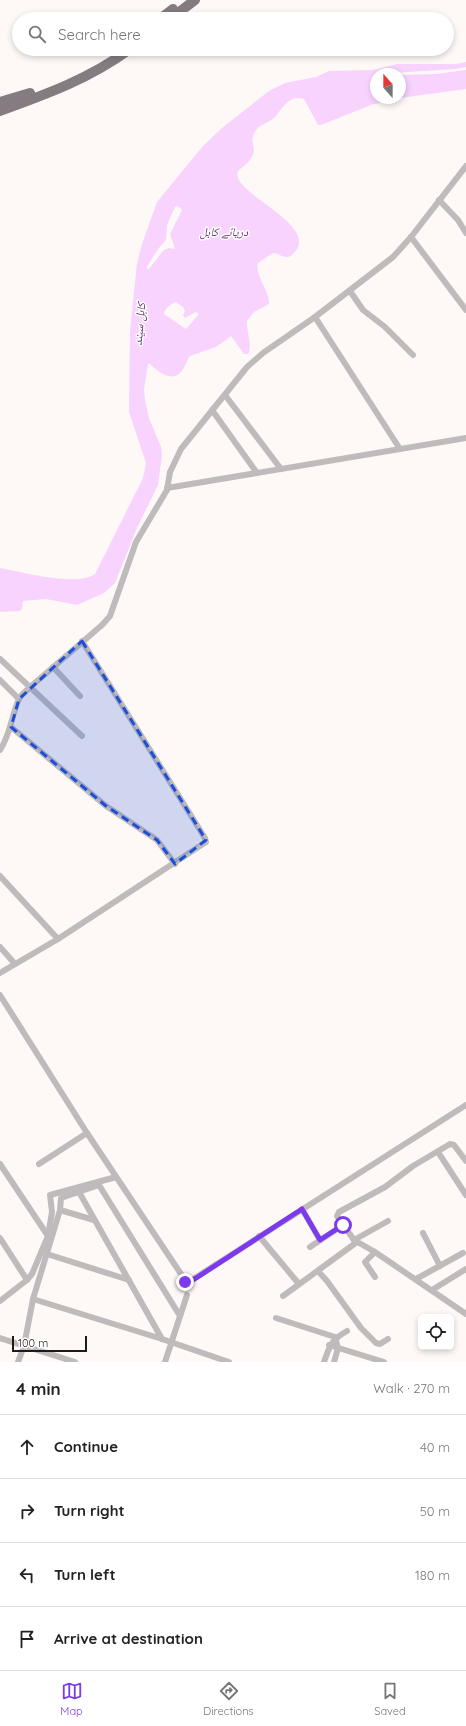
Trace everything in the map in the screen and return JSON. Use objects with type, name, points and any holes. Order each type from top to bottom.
[{"type":"highway","points":[[169,12],[184,0]]},
{"type":"highway","points":[[179,12],[195,0]]},
{"type":"highway","points":[[0,102],[69,78],[87,70],[109,56]]},
{"type":"highway","points":[[0,111],[77,82],[108,65],[120,56]]},
{"type":"street","points":[[0,750],[11,727],[19,699],[29,688],[102,625],[110,616],[136,542],[167,488],[170,472],[181,449],[212,410],[225,396],[247,367],[263,353],[315,318],[393,257],[411,237],[466,166]]},
{"type":"street","points":[[440,200],[458,220],[466,233]]},
{"type":"street","points":[[411,237],[466,310]]},
{"type":"street","points":[[350,291],[363,310],[385,327],[413,355]]},
{"type":"street","points":[[315,318],[400,449]]},
{"type":"street","points":[[225,396],[281,468]]},
{"type":"street","points":[[212,410],[257,473]]},
{"type":"street","points":[[167,488],[465,438]]},
{"type":"street","points":[[0,973],[58,940],[175,864],[206,842],[82,641]]},
{"type":"street","points":[[0,659],[29,688],[82,736]]},
{"type":"street","points":[[53,667],[80,696]]},
{"type":"street","points":[[0,680],[19,699]]},
{"type":"street","points":[[11,727],[106,806],[157,840],[175,864]]},
{"type":"street","points":[[0,876],[58,940]]},
{"type":"street","points":[[0,947],[15,964]]},
{"type":"street","points":[[0,995],[87,1133],[187,1283],[466,1105]]},
{"type":"street","points":[[39,1164],[87,1133]]},
{"type":"street","points":[[466,1161],[452,1144],[413,1166],[385,1188],[339,1212],[337,1216],[356,1241],[416,1279],[466,1314]]},
{"type":"street","points":[[438,1152],[466,1195]]},
{"type":"street","points":[[0,1164],[48,1236]]},
{"type":"street","points":[[0,1301],[27,1280],[32,1274],[48,1236],[52,1212],[50,1195],[116,1177]]},
{"type":"street","points":[[18,1362],[24,1346],[33,1299],[60,1210],[61,1198],[99,1185],[180,1316]]},
{"type":"street","points":[[79,1192],[162,1339]]},
{"type":"street","points":[[302,1209],[320,1240]]},
{"type":"street","points":[[60,1210],[94,1220]]},
{"type":"street","points":[[283,1296],[356,1241],[388,1221]]},
{"type":"street","points":[[310,1247],[343,1225]]},
{"type":"street","points":[[423,1233],[440,1266]]},
{"type":"street","points":[[259,1236],[299,1284]]},
{"type":"street","points":[[0,1238],[27,1280]]},
{"type":"street","points":[[375,1252],[365,1262],[375,1278]]},
{"type":"street","points":[[416,1279],[463,1253]]},
{"type":"street","points":[[47,1254],[129,1280]]},
{"type":"street","points":[[432,1290],[466,1269]]},
{"type":"street","points":[[318,1271],[361,1328],[376,1343],[380,1344],[388,1339]]},
{"type":"street","points":[[166,1362],[187,1295]]},
{"type":"street","points":[[33,1299],[162,1339],[229,1362]]},
{"type":"street","points":[[276,1318],[335,1337]]},
{"type":"street","points":[[324,1362],[335,1337],[347,1331]]},
{"type":"street","points":[[334,1362],[338,1348],[335,1337]]},
{"type":"street","points":[[0,1338],[75,1362]]},
{"type":"street","points":[[330,1346],[384,1362]]},
{"type":"highlighted area","points":[[82,641],[206,840],[175,864],[157,840],[106,806],[11,727],[19,699]]},
{"type":"water","name":"دریائے کابل","points":[[466,62],[466,67],[406,72],[406,68],[381,68],[397,64],[456,64]]},
{"type":"water","name":"دریائے کابل","points":[[370,70],[370,104],[375,104],[318,125],[304,99],[294,99],[286,103],[275,117],[258,128],[254,134],[252,142],[254,153],[248,162],[238,171],[239,179],[257,198],[283,218],[293,228],[299,238],[297,249],[291,256],[286,257],[273,253],[258,263],[258,272],[269,299],[269,304],[254,312],[247,321],[250,343],[248,354],[244,354],[231,336],[216,347],[190,356],[181,372],[177,375],[164,375],[148,364],[144,390],[145,400],[149,418],[161,447],[162,455],[158,485],[137,528],[115,583],[104,593],[77,605],[46,599],[23,601],[22,609],[20,611],[0,612],[0,568],[63,579],[87,578],[95,574],[143,478],[146,463],[129,412],[130,330],[137,263],[157,202],[203,146],[222,128],[269,91],[285,83],[316,77],[329,71]],"holes":[[[178,206],[182,210],[170,234],[175,249],[169,248],[164,250],[148,270],[147,267],[158,249],[166,240],[167,225],[175,207]],[[176,302],[184,308],[185,312],[183,315],[185,318],[196,312],[199,314],[186,329],[164,314],[168,306]]]},
{"type":"water","points":[[466,70],[466,89],[406,97],[406,75],[436,74]]},
{"type":"route","points":[[185,1282],[190,1282],[302,1209],[320,1240],[343,1225]]},
{"type":"water label","name":"کابل سيند","points":[[139,324]]}]
